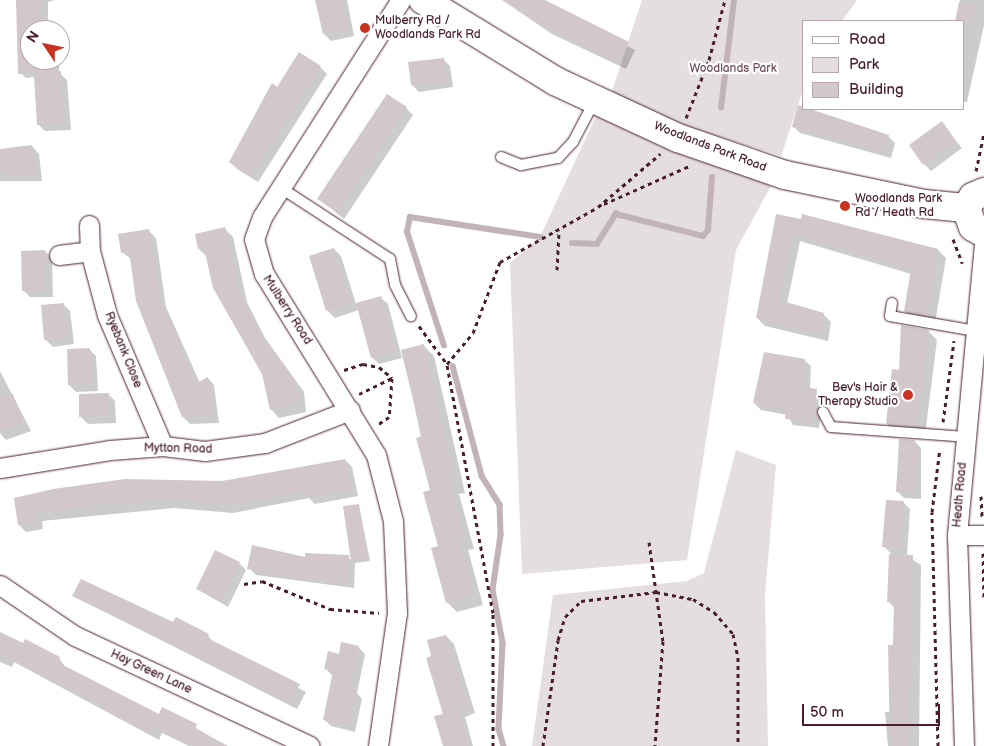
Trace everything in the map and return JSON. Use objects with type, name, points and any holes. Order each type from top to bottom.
[{"type":"street","name":"Mulberry Road","points":[[378,746],[397,613],[393,521],[376,455],[257,258],[254,238],[281,188],[401,0]]},
{"type":"street","name":"Woodlands Park Road","points":[[423,0],[555,81],[678,138],[794,177],[924,204],[975,200]]},
{"type":"street","points":[[975,200],[973,227],[984,233]]},
{"type":"street","name":"Ryebank Close","points":[[89,225],[90,251],[107,315],[163,446]]},
{"type":"street","name":"Heath Road","points":[[964,746],[957,534],[982,285],[984,245]]},
{"type":"street","points":[[60,255],[90,251]]},
{"type":"street","name":"Mytton Road","points":[[0,468],[163,446],[205,451],[265,443],[348,406]]},
{"type":"street","points":[[957,534],[984,535]]},
{"type":"street","name":"Hay Green Lane","points":[[0,585],[76,636],[310,746]]},
{"type":"lane","points":[[501,157],[521,165],[558,158],[573,142],[595,99]]},
{"type":"lane","points":[[281,188],[390,258],[395,285],[411,316]]},
{"type":"lane","points":[[892,303],[890,316],[976,331]]},
{"type":"lane","points":[[822,412],[831,427],[840,429],[966,437]]},
{"type":"path","points":[[447,364],[473,333],[500,262],[559,232],[598,207],[678,138],[709,60],[725,0]]},
{"type":"path","points":[[598,207],[719,152]]},
{"type":"path","points":[[556,270],[559,232]]},
{"type":"path","points":[[411,316],[447,364],[493,613],[493,746]]},
{"type":"path","points":[[329,375],[363,364],[378,367],[392,378]]},
{"type":"path","points":[[348,406],[392,378]]},
{"type":"path","points":[[365,434],[389,417],[392,378]]},
{"type":"path","points":[[648,542],[663,642],[655,746]]},
{"type":"path","points":[[244,584],[272,584],[330,609],[397,613]]},
{"type":"path","points":[[543,746],[558,640],[565,618],[581,601],[656,592],[693,600],[714,612],[733,634],[738,658],[738,746]]},
{"type":"green space","name":"Woodlands Park","points":[[642,0],[857,0],[843,20],[802,20],[802,93],[781,156],[681,125],[611,94]]},
{"type":"green space","points":[[597,114],[771,186],[736,250],[687,560],[522,574],[510,263],[540,237]]},
{"type":"green space","points":[[736,450],[776,465],[765,595],[768,746],[532,746],[553,595],[687,581],[704,573]]},
{"type":"building","points":[[16,0],[41,0],[40,20],[20,20],[20,70],[30,70],[30,74],[18,74]]},
{"type":"building","points":[[315,0],[342,0],[348,29],[323,34]]},
{"type":"building","points":[[504,0],[545,0],[629,42],[619,63],[544,27]]},
{"type":"building","points":[[959,2],[978,6],[975,21],[955,20]]},
{"type":"building","points":[[299,52],[321,66],[250,176],[229,162],[272,83],[277,87]]},
{"type":"building","points":[[444,58],[447,81],[411,85],[408,62]]},
{"type":"building","points":[[34,70],[61,71],[64,123],[37,125]]},
{"type":"building","points":[[387,94],[407,107],[337,212],[317,199]]},
{"type":"building","points":[[798,105],[802,106],[802,110],[813,110],[889,135],[884,152],[792,127]]},
{"type":"building","points":[[942,121],[956,141],[923,165],[909,145]]},
{"type":"building","points":[[32,145],[35,174],[8,177],[7,172],[0,172],[0,149]]},
{"type":"building","points":[[776,214],[801,219],[802,214],[938,249],[927,316],[904,311],[911,269],[792,234],[779,300],[824,313],[820,334],[756,318]]},
{"type":"building","points":[[225,227],[239,292],[256,328],[296,382],[298,404],[270,410],[262,374],[213,288],[204,248],[198,249],[195,234]]},
{"type":"building","points":[[149,229],[160,299],[197,383],[208,377],[213,416],[182,417],[136,301],[129,251],[121,253],[118,234]]},
{"type":"building","points":[[334,248],[351,303],[326,311],[309,256]]},
{"type":"building","points":[[45,250],[46,290],[22,291],[21,251]]},
{"type":"building","points":[[381,296],[396,351],[371,358],[356,303]]},
{"type":"building","points":[[64,303],[67,338],[44,340],[41,305]]},
{"type":"building","points":[[901,325],[929,330],[916,426],[886,424],[892,369],[899,370]]},
{"type":"building","points":[[424,344],[455,483],[450,484],[465,539],[459,540],[474,595],[446,603],[431,548],[438,546],[423,492],[430,490],[416,438],[422,436],[401,350]]},
{"type":"building","points":[[90,348],[91,384],[68,385],[67,349]]},
{"type":"building","points":[[764,352],[805,359],[804,387],[817,389],[813,422],[785,419],[786,410],[753,403]]},
{"type":"building","points":[[109,393],[110,416],[79,417],[79,394]]},
{"type":"building","points":[[13,394],[23,422],[0,431],[0,399]]},
{"type":"building","points":[[899,439],[914,440],[918,446],[914,493],[896,492]]},
{"type":"building","points":[[345,459],[351,489],[307,498],[305,491],[225,506],[225,503],[167,501],[106,504],[35,514],[37,522],[18,525],[14,498],[53,489],[125,479],[222,481]]},
{"type":"building","points":[[886,500],[904,501],[901,548],[882,547]]},
{"type":"building","points":[[359,504],[367,558],[351,561],[343,506]]},
{"type":"building","points":[[252,545],[305,557],[305,553],[349,555],[347,582],[292,578],[247,569]]},
{"type":"building","points":[[215,550],[240,562],[221,601],[196,589]]},
{"type":"building","points":[[889,554],[913,555],[909,746],[890,746],[888,645],[893,645],[894,603],[887,602]]},
{"type":"building","points":[[81,579],[173,622],[176,617],[209,634],[207,638],[300,684],[290,703],[72,596]]},
{"type":"building","points":[[0,632],[23,643],[25,639],[60,657],[57,662],[159,714],[162,707],[197,724],[195,729],[228,746],[196,746],[154,726],[151,733],[0,652]]},
{"type":"building","points":[[446,635],[468,706],[458,709],[469,746],[443,746],[434,716],[443,714],[426,658],[431,656],[427,640]]},
{"type":"building","points":[[341,642],[359,646],[349,689],[356,691],[348,725],[323,720],[333,671],[324,669],[328,651],[339,654]]},
{"type":"waterway","points":[[721,108],[734,0]]},
{"type":"waterway","points":[[572,243],[597,244],[616,214],[703,236],[708,230],[712,177]]},
{"type":"waterway","points":[[444,346],[407,232],[410,217],[540,237]]},
{"type":"waterway","points":[[453,366],[482,476],[500,505],[501,535],[493,590],[503,643],[499,729],[504,746]]},
{"type":"place","name":"Mulberry Rd / Woodlands Park Rd","points":[[365,28]]},
{"type":"place","name":"Woodlands Park Rd / Heath Rd","points":[[845,206]]},
{"type":"place","name":"Bev's Hair & Therapy Studio","points":[[908,395]]}]
